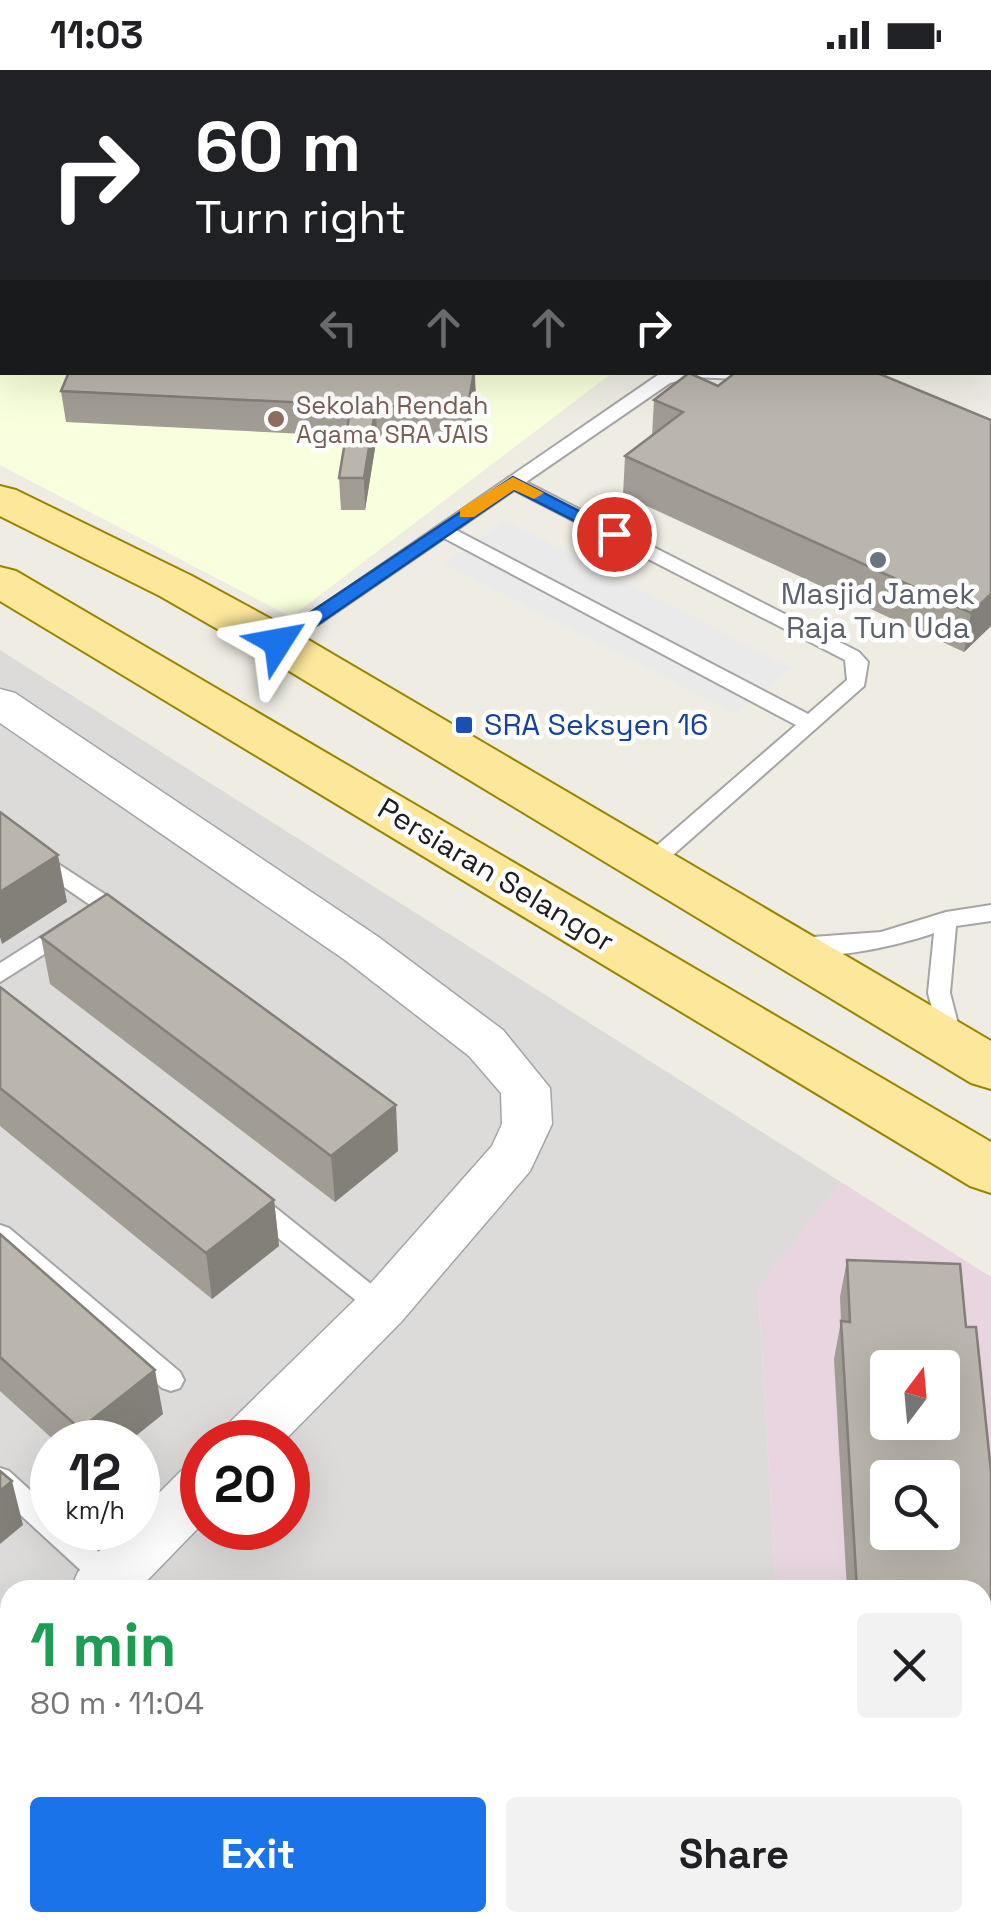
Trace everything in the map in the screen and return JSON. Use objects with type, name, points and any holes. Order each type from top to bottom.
[{"type":"main road","points":[[0,499],[176,586],[278,642],[972,1057]]},
{"type":"main road","name":"Persiaran Selangor","points":[[0,581],[991,1170]]},
{"type":"street","points":[[0,703],[362,948],[486,1043],[525,1088],[527,1124],[512,1157],[382,1307],[269,1420]]},
{"type":"street","points":[[109,1580],[180,1509]]},
{"type":"lane","points":[[278,642],[664,378],[678,375]]},
{"type":"lane","points":[[764,375],[787,376]]},
{"type":"lane","points":[[513,482],[852,656],[860,670],[858,682],[648,865]]},
{"type":"lane","points":[[442,530],[808,723]]},
{"type":"lane","points":[[0,833],[112,910],[0,974]]},
{"type":"lane","points":[[782,946],[867,943],[896,938],[946,920],[991,913]]},
{"type":"lane","points":[[946,920],[939,994],[972,1057]]},
{"type":"lane","points":[[229,1185],[382,1307]]},
{"type":"lane","points":[[0,1235],[171,1380]]},
{"type":"lane","points":[[0,1479],[30,1506]]},
{"type":"lane","points":[[74,1550],[101,1580]]},
{"type":"shaded area","name":"Sekolah Rendah Agama SRA JAIS","points":[[0,375],[609,375],[291,617],[0,465]]},
{"type":"shaded area","points":[[506,520],[792,668],[736,714],[444,564]]},
{"type":"shaded area","points":[[0,650],[841,1182],[758,1286],[775,1580],[0,1580]]},
{"type":"shaded area","points":[[841,1182],[991,1277],[991,1580],[775,1580],[758,1285]]},
{"type":"building","points":[[68,375],[473,375],[467,411],[376,405],[364,478],[339,478],[351,405],[61,391]]},
{"type":"building","name":"Masjid Jamek Raja Tun Uda","points":[[686,375],[718,386],[732,375],[882,375],[991,420],[991,594],[971,613],[625,456],[683,412],[654,400]]},
{"type":"building","points":[[0,812],[58,855],[0,892]]},
{"type":"building","points":[[107,894],[396,1105],[331,1156],[41,937]]},
{"type":"building","points":[[0,987],[274,1200],[206,1253],[0,1088]]},
{"type":"building","points":[[0,1234],[155,1370],[91,1420],[70,1420],[0,1357]]},
{"type":"building","points":[[847,1260],[960,1264],[966,1327],[976,1327],[991,1472],[991,1580],[856,1580],[841,1321],[850,1322]]},
{"type":"building","points":[[0,1471],[12,1481],[0,1491]]},
{"type":"slow traffic","points":[[467,513],[513,482],[534,493]]},
{"type":"place","name":"Sekolah Rendah Agama SRA JAIS","points":[[276,419]]},
{"type":"place","name":"Masjid Jamek Raja Tun Uda","points":[[878,560]]},
{"type":"place","name":"SRA Seksyen 16","points":[[464,725]]},
{"type":"route","points":[[278,642],[513,482],[614,534]]}]
